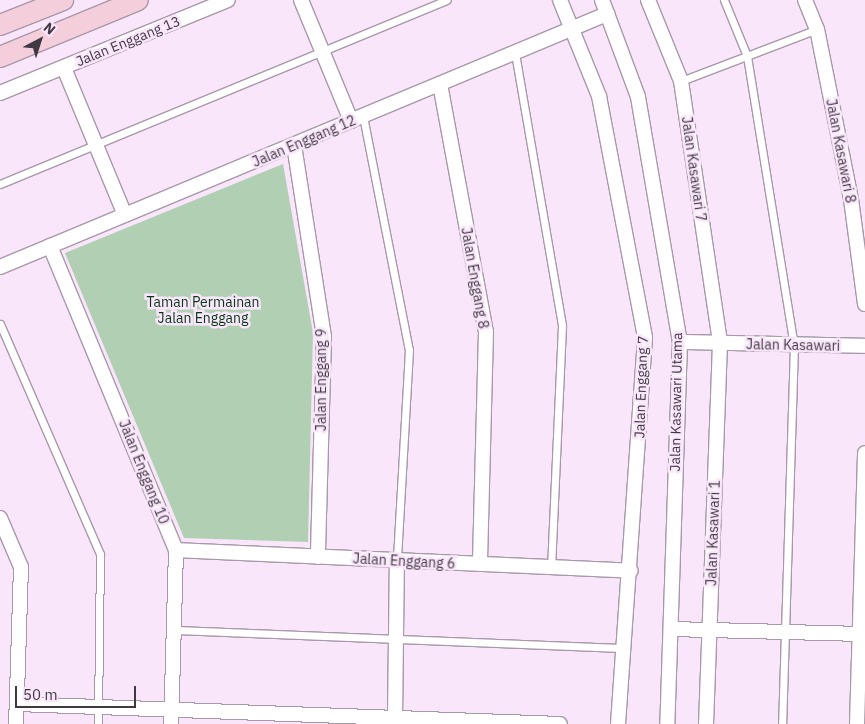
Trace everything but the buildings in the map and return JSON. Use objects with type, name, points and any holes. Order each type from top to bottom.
[{"type":"street","points":[[0,25],[63,0]]},
{"type":"street","points":[[0,57],[138,0]]},
{"type":"street","name":"Jalan Enggang 13","points":[[0,93],[228,0]]},
{"type":"street","points":[[300,0],[322,52],[357,118]]},
{"type":"street","name":"Jalan Enggang 7","points":[[560,0],[599,96],[645,338],[631,571],[618,724]]},
{"type":"street","name":"Jalan Kasawari Utama","points":[[602,0],[638,97],[680,342],[667,724]]},
{"type":"street","name":"Jalan Kasawari 7","points":[[648,0],[681,81],[720,343]]},
{"type":"street","name":"Jalan Kasawari 8","points":[[805,0],[818,29],[858,199],[865,304]]},
{"type":"street","name":"Jalan Enggang 12","points":[[0,267],[608,14]]},
{"type":"street","points":[[64,68],[125,215]]},
{"type":"street","name":"Jalan Enggang 8","points":[[440,84],[486,332],[480,564]]},
{"type":"street","name":"Jalan Enggang 9","points":[[294,145],[324,338],[318,557]]},
{"type":"street","name":"Jalan Enggang 10","points":[[50,246],[176,550],[171,724]]},
{"type":"street","name":"Jalan Kasawari","points":[[680,342],[865,346]]},
{"type":"street","name":"Jalan Kasawari 1","points":[[706,724],[720,343]]},
{"type":"street","points":[[857,724],[863,634],[865,453]]},
{"type":"street","points":[[0,518],[21,567],[16,724]]},
{"type":"street","name":"Jalan Enggang 6","points":[[176,550],[631,571]]},
{"type":"street","points":[[397,560],[396,641],[405,720]]},
{"type":"street","points":[[671,629],[863,634]]},
{"type":"street","points":[[17,704],[171,710],[253,718],[560,724]]},
{"type":"lane","points":[[0,184],[97,146],[448,0]]},
{"type":"lane","points":[[724,0],[747,56],[794,345],[787,632],[782,724]]},
{"type":"lane","points":[[681,81],[818,29]]},
{"type":"lane","points":[[515,53],[562,326],[551,567]]},
{"type":"lane","points":[[357,118],[409,350],[397,560]]},
{"type":"lane","points":[[0,324],[100,554],[98,724]]},
{"type":"lane","points":[[174,630],[396,641],[624,648]]},
{"type":"green space","name":"Taman Permainan Jalan Enggang","points":[[283,164],[313,333],[308,542],[184,538],[65,253]]}]
